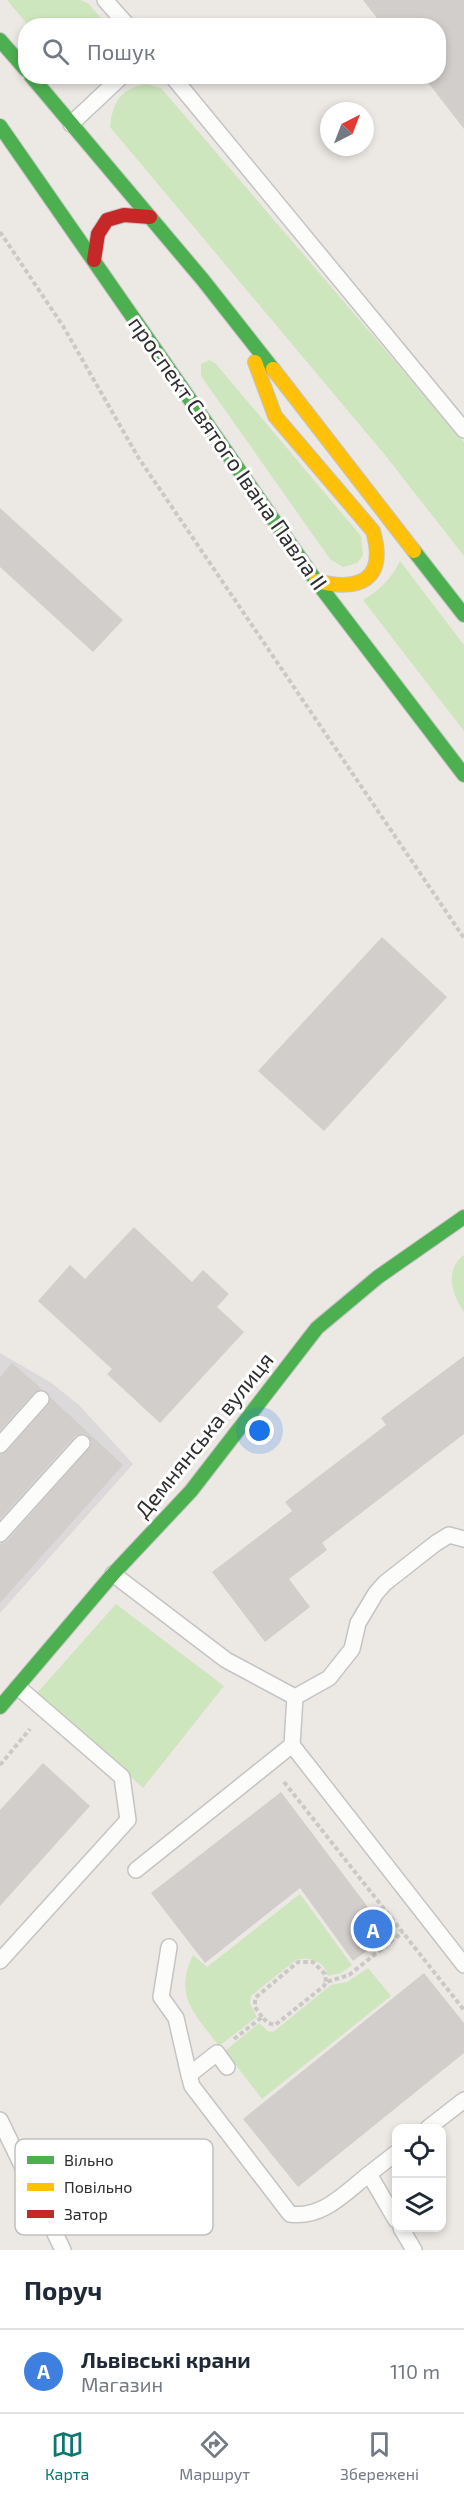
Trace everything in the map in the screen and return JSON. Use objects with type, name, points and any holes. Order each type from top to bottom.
[{"type":"main road","points":[[0,40],[18,61]]},
{"type":"main road","points":[[38,84],[245,334],[464,615]]},
{"type":"main road","name":"проспект Святого Івана Павла II","points":[[0,126],[316,581],[464,775]]},
{"type":"main road","points":[[94,260],[96,236],[106,220],[128,213],[150,217]]},
{"type":"main road","points":[[245,334],[275,416],[373,531],[377,541],[378,564],[372,576],[359,584],[343,587],[316,581]]},
{"type":"main road","name":"Демнянська вулиця","points":[[0,1707],[113,1574],[191,1491],[317,1328],[378,1277],[464,1217]]},
{"type":"lane","points":[[105,0],[121,18]]},
{"type":"lane","points":[[71,124],[114,84]]},
{"type":"lane","points":[[179,84],[464,430]]},
{"type":"lane","points":[[0,1445],[41,1400]]},
{"type":"lane","points":[[0,1534],[82,1443]]},
{"type":"lane","points":[[295,1697],[329,1678],[351,1649],[358,1623],[376,1593],[385,1583],[449,1535],[464,1539]]},
{"type":"lane","points":[[113,1574],[226,1660],[295,1697]]},
{"type":"lane","points":[[0,1961],[128,1820],[122,1777],[18,1687]]},
{"type":"lane","points":[[295,1697],[292,1745],[464,1965]]},
{"type":"lane","points":[[136,1870],[292,1745]]},
{"type":"lane","points":[[170,1947],[161,1997],[176,2018],[192,2086],[290,2214],[303,2216],[317,2213],[392,2156]]},
{"type":"lane","points":[[189,2075],[217,2053],[227,2067]]},
{"type":"lane","points":[[433,2124],[464,2100]]},
{"type":"lane","points":[[0,2120],[15,2151]]},
{"type":"lane","points":[[369,2174],[392,2213]]},
{"type":"lane","points":[[403,2232],[414,2250]]},
{"type":"lane","points":[[56,2235],[63,2250]]},
{"type":"path","points":[[0,232],[63,326],[138,458],[464,938]]},
{"type":"path","points":[[0,1765],[46,1710]]},
{"type":"path","points":[[269,1763],[464,2010]]},
{"type":"path","points":[[326,1982],[349,1975],[403,1932]]},
{"type":"path","points":[[298,1962],[313,1962],[325,1974],[326,1982],[275,2025],[268,2024],[255,2007],[255,1998],[298,1962]]},
{"type":"path","points":[[217,2053],[262,2017]]},
{"type":"shaded area","points":[[0,1353],[50,1382],[79,1405],[133,1464],[0,1613]]},
{"type":"green space","points":[[7,0],[80,0],[88,3],[101,18],[22,18]]},
{"type":"green space","points":[[147,84],[161,88],[464,442],[464,556],[385,455],[110,127],[113,110],[120,97],[131,89]]},
{"type":"green space","points":[[210,360],[216,364],[361,536],[363,556],[357,563],[343,567],[330,559],[201,376],[201,364]]},
{"type":"green space","points":[[400,561],[464,645],[464,731],[363,600],[384,584]]},
{"type":"green space","points":[[464,1255],[464,1312],[453,1290],[452,1275],[458,1261]]},
{"type":"green space","points":[[116,1604],[224,1686],[143,1788],[37,1693]]},
{"type":"green space","points":[[300,1894],[352,1965],[341,1973],[328,1976],[324,1967],[316,1961],[296,1960],[251,1996],[250,2003],[257,2017],[219,2046],[195,2014],[186,1993],[187,1969],[193,1955],[207,1967]]},
{"type":"green space","points":[[368,1968],[391,1996],[262,2099],[225,2051],[259,2023],[268,2031],[273,2032],[331,1985],[347,1982]]},
{"type":"building","points":[[363,0],[464,0],[464,129],[429,84],[446,84],[446,18],[377,18]]},
{"type":"building","points":[[0,508],[123,620],[93,652],[0,567]]},
{"type":"building","points":[[382,937],[447,997],[324,1131],[258,1071]]},
{"type":"building","points":[[134,1227],[192,1282],[203,1270],[229,1294],[217,1307],[244,1332],[160,1423],[107,1374],[112,1369],[38,1301],[70,1265],[85,1279]]},
{"type":"building","points":[[464,1356],[464,1434],[322,1543],[327,1550],[289,1579],[310,1607],[265,1642],[212,1572],[292,1511],[285,1502],[386,1425],[381,1418]]},
{"type":"building","points":[[12,1363],[42,1389],[34,1393],[0,1430],[0,1377]]},
{"type":"building","points":[[50,1397],[123,1465],[0,1603],[0,1544],[7,1541],[91,1446],[88,1435],[83,1433],[75,1436],[0,1519],[0,1455],[7,1451],[48,1405]]},
{"type":"building","points":[[43,1763],[90,1806],[0,1906],[0,1810]]},
{"type":"building","points":[[281,1792],[389,1935],[353,1961],[300,1888],[205,1963],[151,1893]]},
{"type":"building","points":[[424,1973],[464,2023],[464,2053],[298,2187],[243,2119]]},
{"type":"traffic: fast","points":[[0,40],[18,61]]},
{"type":"traffic: fast","points":[[38,84],[203,280],[273,369]]},
{"type":"traffic: fast","points":[[0,126],[316,581],[464,775]]},
{"type":"traffic: fast","points":[[414,551],[464,615]]},
{"type":"traffic: fast","points":[[0,1707],[113,1574],[191,1491],[317,1328],[378,1277],[464,1217]]},
{"type":"traffic: slow","points":[[255,362],[275,416],[373,531],[376,561],[373,571],[366,578],[357,583],[345,585],[316,581]]},
{"type":"traffic: slow","points":[[273,369],[414,551]]},
{"type":"traffic: jam","points":[[94,260],[98,234],[107,220],[124,215],[150,217]]},
{"type":"place","name":"Львівські крани","points":[[373,1929]]}]
